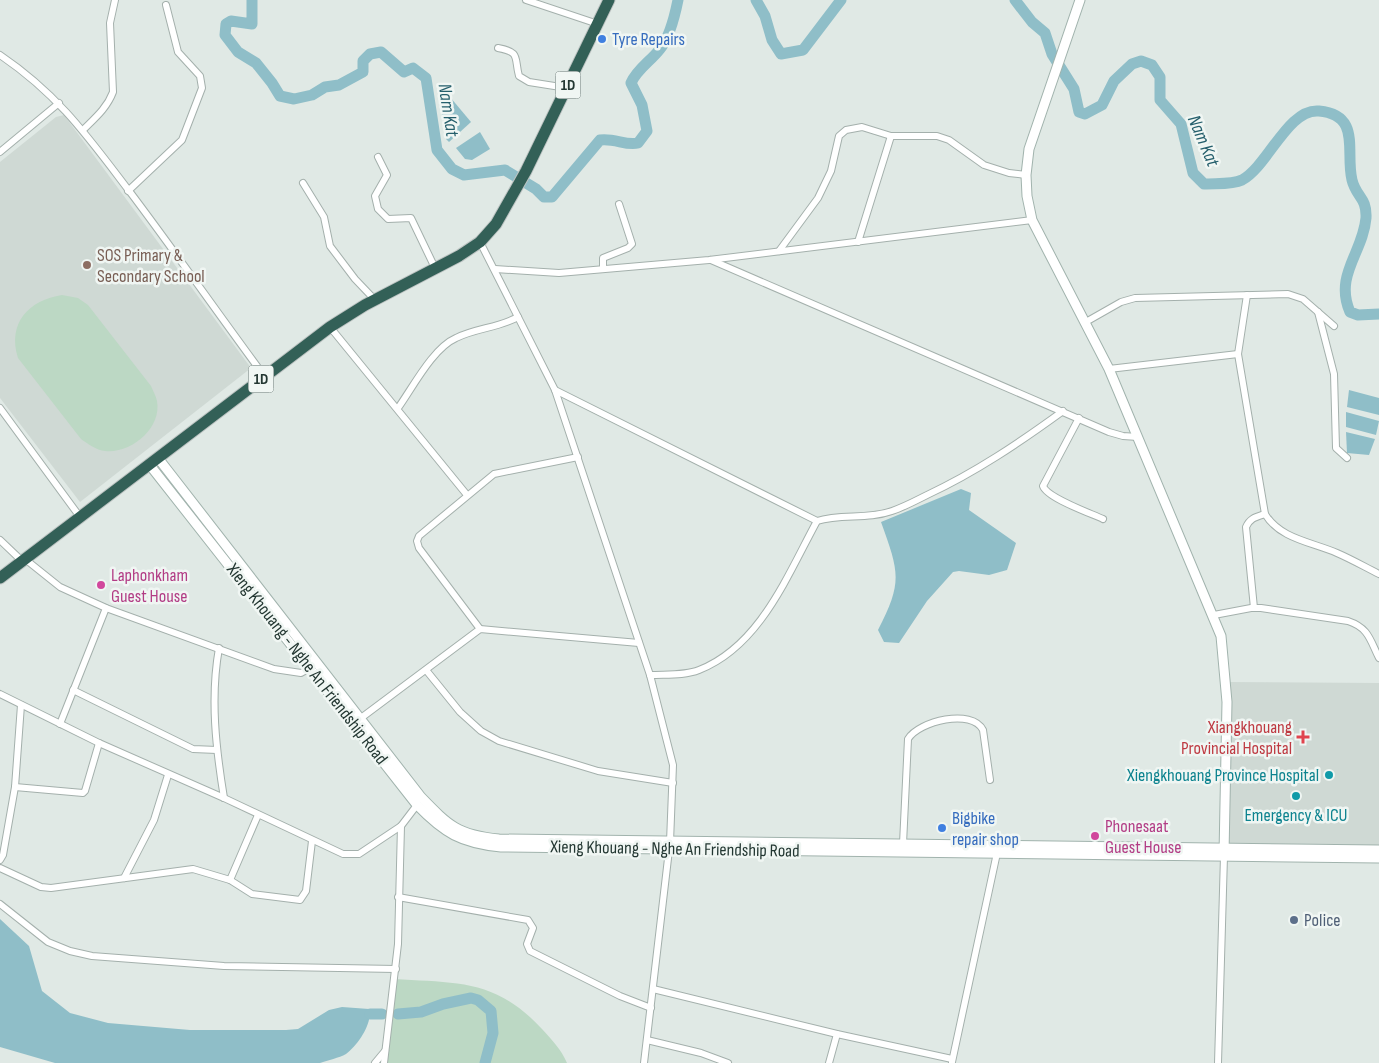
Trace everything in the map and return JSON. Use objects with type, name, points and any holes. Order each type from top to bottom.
[{"type":"highway","name":"1D","points":[[0,578],[330,327],[480,242],[496,224],[526,171],[609,0]]},
{"type":"street","points":[[83,130],[110,102],[113,92],[110,23],[115,0]]},
{"type":"street","points":[[526,0],[598,24]]},
{"type":"street","points":[[1080,0],[1029,149],[1026,175],[1027,196],[1032,220],[1109,369],[1214,615],[1221,636],[1227,702],[1218,1063]]},
{"type":"street","points":[[128,191],[182,140],[202,88],[200,76],[178,52],[166,5]]},
{"type":"street","points":[[498,48],[510,50],[517,57],[519,76],[529,82],[567,88]]},
{"type":"street","points":[[0,55],[59,103],[83,130],[128,191],[173,247],[264,377]]},
{"type":"street","points":[[0,152],[59,103]]},
{"type":"street","points":[[779,251],[825,186],[842,132],[862,127],[891,136],[937,136],[949,140],[984,165],[1009,173],[1026,175]]},
{"type":"street","points":[[858,242],[891,136]]},
{"type":"street","points":[[378,157],[387,175],[375,196],[378,209],[388,218],[412,218],[435,268]]},
{"type":"street","points":[[303,184],[324,217],[330,246],[355,279],[375,300]]},
{"type":"street","points":[[603,269],[603,258],[628,248],[632,244],[619,204]]},
{"type":"street","points":[[495,269],[559,273],[709,260],[1032,220]]},
{"type":"street","points":[[480,242],[555,390],[650,675],[673,765],[670,846],[644,1063]]},
{"type":"street","points":[[709,260],[1109,432],[1123,436],[1138,437]]},
{"type":"street","points":[[1247,295],[1238,354],[1265,514],[1277,528],[1289,535],[1336,553],[1379,574]]},
{"type":"street","points":[[1084,323],[1121,302],[1135,298],[1296,295],[1318,311],[1334,326]]},
{"type":"street","points":[[1318,311],[1334,374],[1336,448],[1347,458]]},
{"type":"street","points":[[398,408],[442,346],[457,337],[503,325],[518,317]]},
{"type":"street","points":[[330,327],[398,408],[467,495]]},
{"type":"street","points":[[1109,369],[1238,354]]},
{"type":"street","points":[[555,390],[817,522]]},
{"type":"street","points":[[0,408],[80,517]]},
{"type":"street","points":[[650,675],[698,671],[726,657],[753,631],[777,594],[817,522],[832,516],[872,516],[894,511],[964,478],[1007,451],[1062,411]]},
{"type":"street","points":[[1079,418],[1043,486],[1045,490],[1054,496],[1102,518]]},
{"type":"street","points":[[480,629],[419,548],[417,541],[419,536],[494,474],[578,457]]},
{"type":"street","name":"Xieng Khouang - Nghe An Friendship Road","points":[[154,461],[310,668],[443,820],[456,830],[477,837],[499,840],[670,846],[1224,852],[1379,858]]},
{"type":"street","name":"Xieng Khouang - Nghe An Friendship Road","points":[[154,461],[357,721],[416,805],[437,826],[455,837],[477,845],[501,847],[903,844],[997,849]]},
{"type":"street","points":[[1254,608],[1246,527],[1248,521],[1265,514]]},
{"type":"street","points":[[0,540],[23,560],[60,587],[106,608],[219,648],[274,670],[301,673],[310,668]]},
{"type":"street","points":[[60,724],[106,608]]},
{"type":"street","points":[[1214,615],[1254,608],[1348,621],[1366,631],[1379,658]]},
{"type":"street","points":[[357,721],[480,629],[639,643]]},
{"type":"street","points":[[219,648],[214,675],[217,750],[224,798]]},
{"type":"street","points":[[426,670],[460,712],[481,731],[499,741],[598,771],[673,783]]},
{"type":"street","points":[[73,690],[193,749],[217,750]]},
{"type":"street","points":[[0,694],[99,744],[224,798],[343,854],[359,854],[401,826],[416,805]]},
{"type":"street","points":[[0,860],[3,855],[15,787],[21,705]]},
{"type":"street","points":[[903,844],[908,739],[912,733],[922,726],[939,721],[969,719],[980,723],[983,730],[990,780]]},
{"type":"street","points":[[15,787],[83,793],[99,744]]},
{"type":"street","points":[[124,878],[154,820],[168,775]]},
{"type":"street","points":[[230,880],[258,815]]},
{"type":"street","points":[[384,1063],[396,969],[401,826]]},
{"type":"street","points":[[0,868],[41,887],[51,888],[124,878],[139,878],[193,869],[230,880],[252,894],[300,900],[306,891],[312,841]]},
{"type":"street","points":[[653,989],[952,1061],[997,849]]},
{"type":"street","name":"Xieng Khouang - Nghe An Friendship Road","points":[[1224,852],[1379,850]]},
{"type":"street","points":[[398,897],[528,920],[532,928],[527,944],[530,951],[620,996],[651,1008]]},
{"type":"street","points":[[0,904],[48,942],[70,951],[92,956],[224,966],[396,969]]},
{"type":"street","points":[[829,1063],[837,1034]]},
{"type":"street","points":[[647,1040],[701,1053],[728,1063]]},
{"type":"street","points":[[375,1063],[386,1050]]},
{"type":"shaded area","name":"SOS Primary & Secondary School","points":[[64,115],[251,368],[80,502],[0,398],[0,162],[56,117]]},
{"type":"shaded area","name":"Xiangkhouang Provincial Hospital","points":[[1226,682],[1379,683],[1379,850],[1224,848]]},
{"type":"green space","points":[[62,295],[78,298],[88,305],[151,386],[157,401],[155,421],[143,437],[134,444],[115,451],[105,451],[81,439],[18,358],[15,345],[16,334],[18,324],[23,315],[40,302]]},
{"type":"green space","points":[[394,979],[456,983],[492,992],[525,1013],[542,1029],[562,1053],[567,1063],[388,1063],[386,1050]]},
{"type":"water","points":[[445,91],[471,122],[449,142],[446,139],[440,99]]},
{"type":"water","points":[[480,132],[490,149],[472,160],[465,159],[456,148]]},
{"type":"water","points":[[1349,390],[1379,398],[1379,415],[1347,407]]},
{"type":"water","points":[[1346,412],[1379,421],[1376,435],[1346,427]]},
{"type":"water","points":[[1346,432],[1375,439],[1369,455],[1347,453]]},
{"type":"water","points":[[961,489],[971,493],[969,510],[1016,543],[1007,570],[989,575],[953,572],[927,601],[899,643],[884,642],[878,630],[892,600],[896,577],[892,553],[881,522]]},
{"type":"water","points":[[0,919],[29,946],[42,991],[70,1013],[108,1023],[190,1030],[298,1029],[329,1010],[342,1007],[369,1009],[369,1021],[364,1033],[351,1050],[346,1054],[320,1063],[55,1063],[0,1047]]},
{"type":"waterway","name":"Nam Kat","points":[[252,0],[252,24],[231,21],[226,24],[225,35],[238,52],[256,63],[280,96],[294,99],[312,95],[325,87],[339,85],[363,72],[363,61],[370,54],[381,52],[404,72],[413,68],[426,78],[437,150],[452,169],[464,175],[505,170],[536,189],[544,197],[552,197],[600,140],[634,144],[638,143],[647,131],[642,105],[631,83],[637,73],[664,44],[672,26],[678,0]]},
{"type":"waterway","name":"Nam Kat","points":[[756,0],[765,16],[772,40],[781,54],[803,50],[841,0]]},
{"type":"waterway","name":"Nam Kat","points":[[1015,0],[1032,22],[1045,33],[1052,54],[1074,89],[1079,112],[1085,114],[1102,105],[1114,81],[1132,64],[1141,61],[1152,65],[1160,77],[1160,100],[1181,124],[1193,173],[1204,184],[1238,182],[1242,180],[1261,163],[1288,128],[1308,113],[1319,111],[1332,114],[1341,120],[1349,136],[1352,180],[1366,211],[1364,231],[1347,275],[1346,299],[1350,312],[1358,315],[1379,314]]},
{"type":"waterway","points":[[398,1014],[421,1012],[443,1004],[471,998],[478,1000],[491,1011],[493,1033],[485,1063]]},
{"type":"waterway","points":[[370,1014],[382,1014]]},
{"type":"place","name":"Tyre Repairs","points":[[602,39]]},
{"type":"place","name":"SOS Primary & Secondary School","points":[[87,265]]},
{"type":"place","name":"Laphonkham Guest House","points":[[101,585]]},
{"type":"place","name":"Xiangkhouang Provincial Hospital","points":[[1303,737]]},
{"type":"place","name":"Xiengkhouang Province Hospital","points":[[1329,775]]},
{"type":"place","name":"Emergency & ICU","points":[[1296,796]]},
{"type":"place","name":"Bigbike repair shop","points":[[942,828]]},
{"type":"place","name":"Phonesaat Guest House","points":[[1095,836]]},
{"type":"place","name":"Police","points":[[1294,920]]}]
